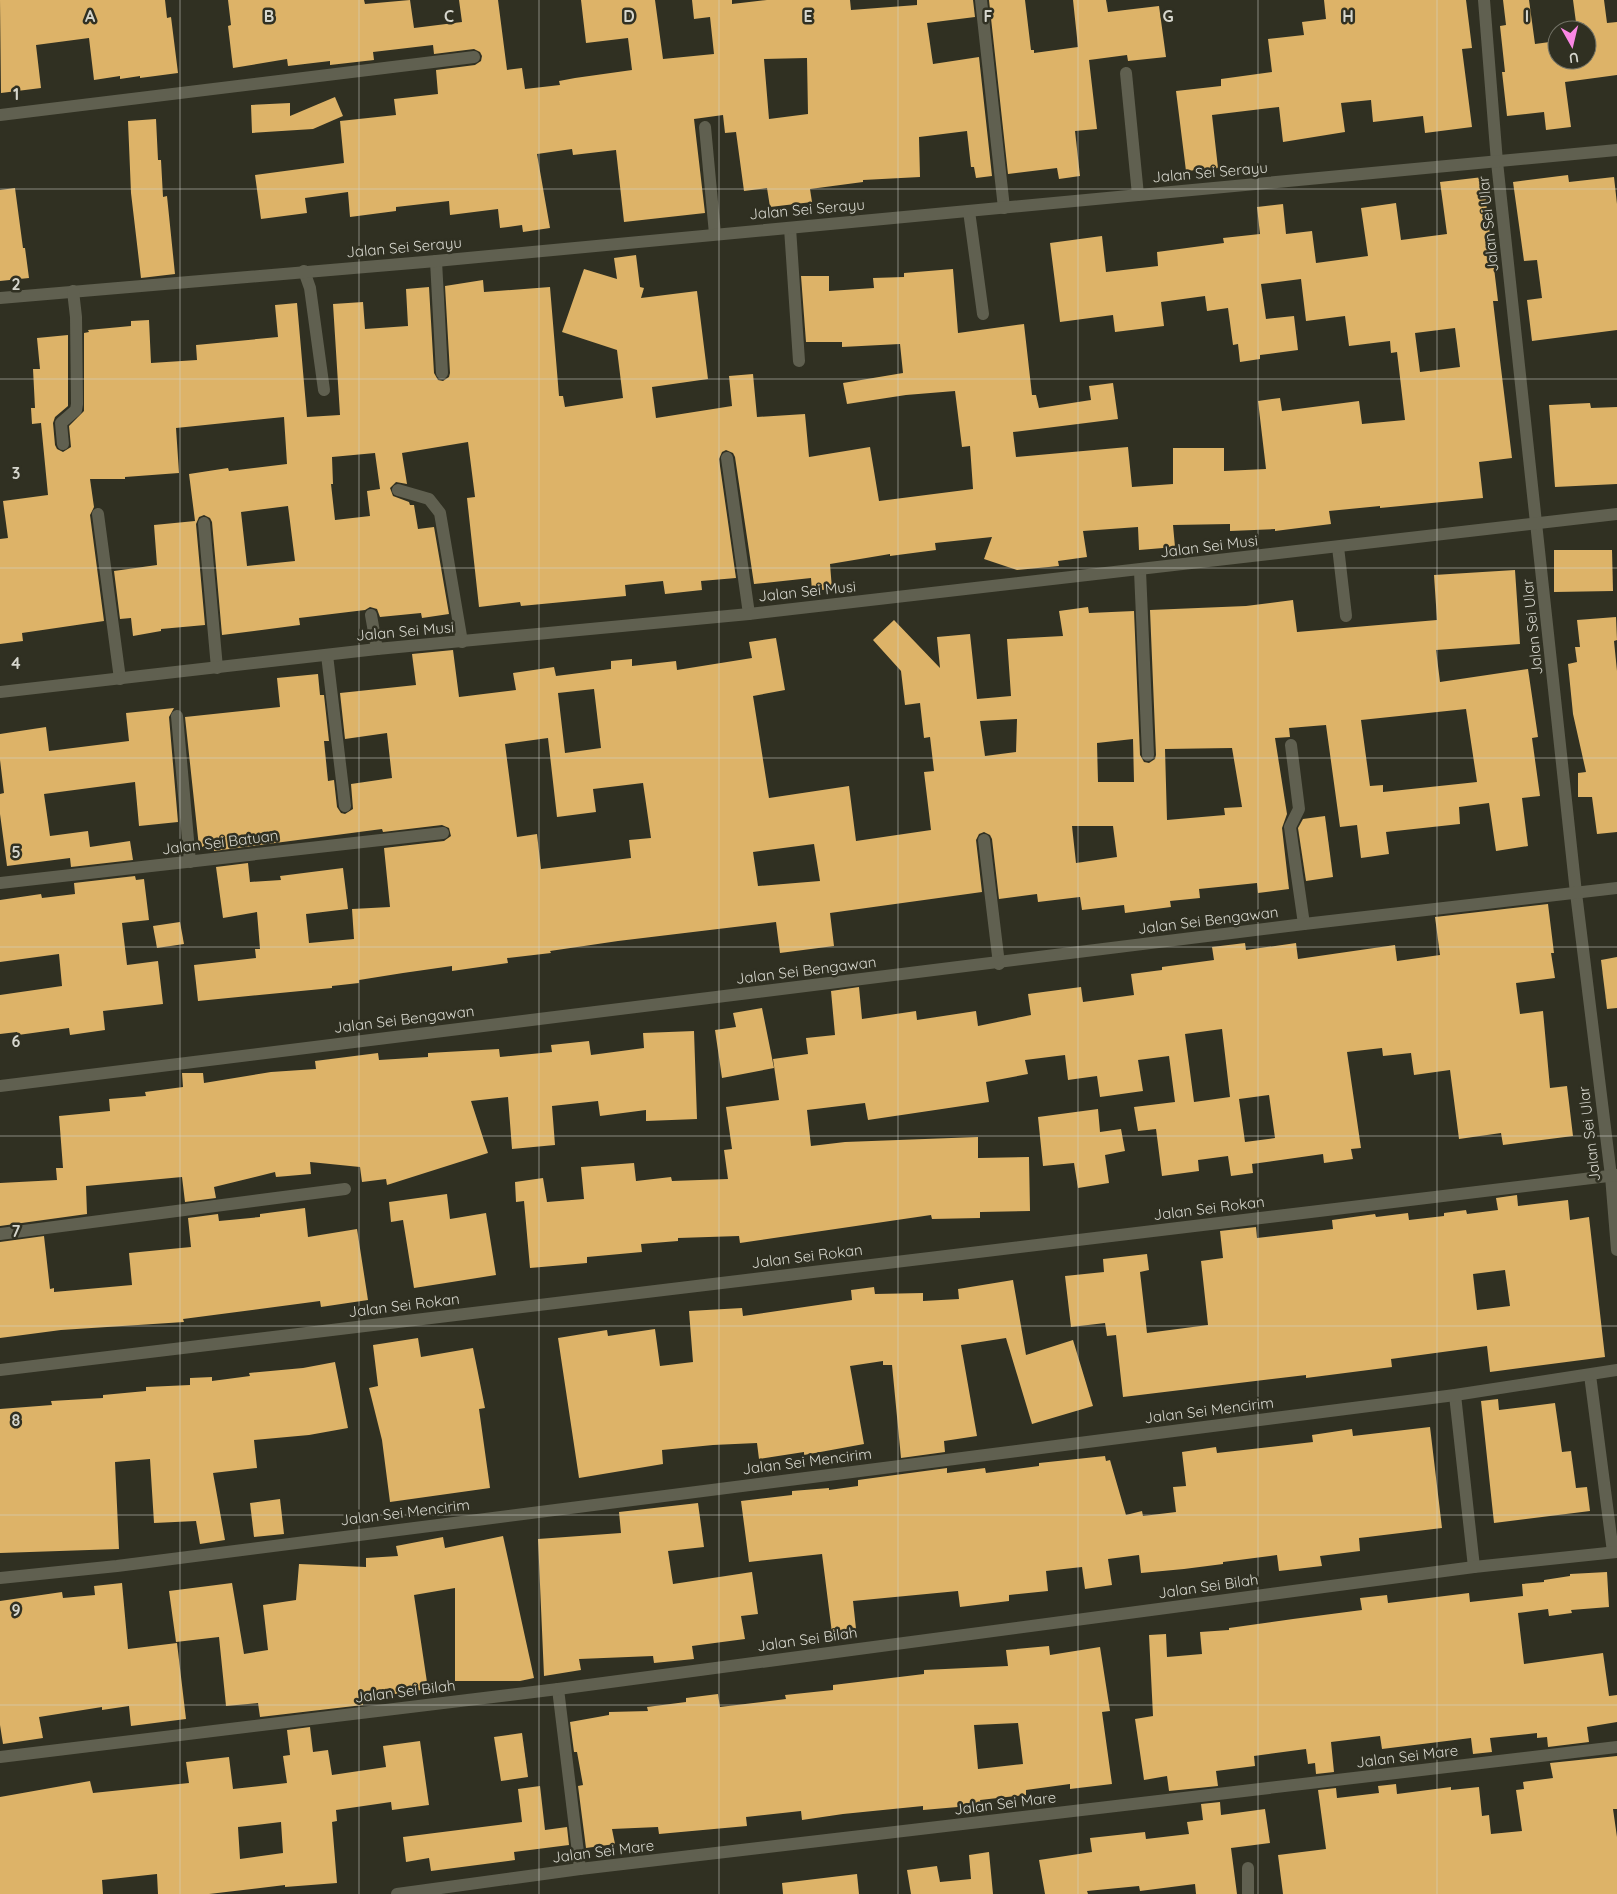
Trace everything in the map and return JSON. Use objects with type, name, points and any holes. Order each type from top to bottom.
[{"type":"street","points":[[981,0],[1004,208]]},
{"type":"street","name":"Jalan Sei Ular","points":[[1484,0],[1497,162],[1576,893],[1614,1176],[1617,1250]]},
{"type":"street","points":[[0,116],[474,57]]},
{"type":"street","points":[[1126,73],[1138,196]]},
{"type":"street","points":[[704,128],[715,234]]},
{"type":"street","name":"Jalan Sei Serayu","points":[[0,298],[436,261],[1617,150]]},
{"type":"street","points":[[968,211],[983,314]]},
{"type":"street","points":[[790,228],[799,361]]},
{"type":"street","points":[[436,261],[442,373]]},
{"type":"street","points":[[304,271],[310,288],[324,390]]},
{"type":"street","points":[[63,444],[61,424],[76,410],[77,404],[76,317],[73,291]]},
{"type":"street","points":[[727,458],[749,614]]},
{"type":"street","points":[[398,490],[429,499],[440,513],[462,642]]},
{"type":"street","points":[[98,514],[120,679]]},
{"type":"street","name":"Jalan Sei Musi","points":[[0,692],[376,649],[749,614],[1140,571],[1617,514]]},
{"type":"street","points":[[204,524],[217,668]]},
{"type":"street","points":[[1338,547],[1346,616]]},
{"type":"street","points":[[1140,571],[1148,755]]},
{"type":"street","points":[[371,615],[376,649]]},
{"type":"street","points":[[327,655],[345,806]]},
{"type":"street","points":[[177,716],[190,862]]},
{"type":"street","points":[[1291,745],[1299,809],[1290,827],[1304,924]]},
{"type":"street","name":"Jalan Sei Batuan","points":[[0,883],[443,833]]},
{"type":"street","points":[[984,840],[999,964]]},
{"type":"street","name":"Jalan Sei Bengawan","points":[[0,1086],[555,1016],[999,964],[1304,924],[1617,888]]},
{"type":"street","name":"Jalan Sei Rokan","points":[[0,1370],[1614,1176]]},
{"type":"street","points":[[0,1234],[345,1189]]},
{"type":"street","name":"Jalan Sei Mencirim","points":[[0,1578],[117,1566],[1455,1395],[1617,1370]]},
{"type":"street","points":[[1590,1375],[1615,1552]]},
{"type":"street","points":[[1455,1395],[1474,1567]]},
{"type":"street","name":"Jalan Sei Bilah","points":[[0,1757],[558,1689],[1474,1567],[1615,1552]]},
{"type":"street","points":[[558,1689],[580,1869]]},
{"type":"street","name":"Jalan Sei Mare","points":[[397,1894],[580,1869],[1617,1747]]},
{"type":"street","points":[[1248,1868],[1248,1894]]},
{"type":"building","points":[[0,0],[165,0],[167,18],[171,17],[178,73],[140,78],[140,76],[120,79],[120,76],[94,80],[89,38],[36,45],[41,88],[1,93]]},
{"type":"building","points":[[228,0],[364,0],[365,4],[410,0],[414,28],[462,22],[459,0],[498,0],[507,70],[522,68],[525,89],[560,85],[559,81],[632,70],[628,38],[586,43],[581,0],[655,0],[663,59],[714,54],[710,17],[694,19],[692,0],[732,0],[732,4],[767,0],[850,0],[851,10],[917,5],[917,0],[973,0],[975,17],[927,23],[933,64],[979,57],[992,176],[976,178],[974,167],[971,167],[967,131],[919,137],[920,177],[863,180],[863,182],[810,189],[812,202],[770,207],[767,188],[744,191],[736,132],[725,133],[723,115],[694,119],[705,213],[624,222],[616,150],[573,155],[572,149],[537,154],[550,228],[523,232],[522,225],[500,228],[498,209],[450,215],[449,201],[396,207],[396,211],[350,217],[348,192],[305,198],[307,213],[261,219],[255,175],[344,163],[340,121],[396,115],[394,99],[438,94],[436,70],[475,65],[481,61],[482,56],[480,52],[474,49],[434,54],[433,45],[373,52],[374,60],[330,65],[330,61],[288,66],[287,59],[233,68],[228,26],[231,25]],"holes":[[[807,58],[808,114],[769,119],[764,59]]]},
{"type":"building","points":[[989,0],[1025,0],[1031,50],[1034,50],[1034,53],[1078,47],[1073,0],[1106,0],[1108,12],[1159,6],[1166,57],[1128,61],[1127,55],[1089,60],[1097,129],[1075,131],[1080,176],[1059,179],[1057,168],[1008,174]]},
{"type":"building","points":[[1324,0],[1466,0],[1472,48],[1462,49],[1472,127],[1425,133],[1423,116],[1373,122],[1371,100],[1341,103],[1345,132],[1283,142],[1279,107],[1212,115],[1218,168],[1186,171],[1176,91],[1221,86],[1221,79],[1272,72],[1268,39],[1304,35],[1302,22],[1326,19]]},
{"type":"building","points":[[1503,0],[1529,0],[1535,44],[1547,42],[1547,70],[1597,70],[1597,20],[1576,20],[1573,0],[1604,0],[1607,23],[1617,22],[1617,75],[1565,82],[1571,127],[1546,130],[1544,112],[1507,116],[1502,72],[1505,72],[1500,26],[1506,25]]},
{"type":"building","points":[[335,97],[343,116],[313,129],[252,133],[251,105],[290,103],[290,116]]},
{"type":"building","points":[[156,119],[158,160],[161,160],[163,197],[167,196],[175,274],[141,278],[131,193],[128,121]]},
{"type":"building","points":[[1568,175],[1569,182],[1614,177],[1617,204],[1617,330],[1532,341],[1527,300],[1542,298],[1537,260],[1524,261],[1513,182]]},
{"type":"building","points":[[1483,177],[1498,301],[1493,301],[1512,458],[1479,462],[1483,498],[1329,511],[1331,524],[1275,531],[1275,529],[1230,531],[1230,524],[1173,525],[1175,547],[1139,550],[1138,527],[1083,531],[1087,557],[1058,561],[1059,566],[1017,570],[984,559],[992,537],[935,543],[936,550],[890,556],[890,554],[830,564],[832,589],[812,591],[811,578],[754,584],[735,457],[733,453],[726,450],[722,452],[719,459],[736,578],[701,581],[702,590],[665,594],[663,581],[625,585],[626,596],[521,606],[520,602],[479,607],[467,498],[475,497],[468,442],[402,453],[407,484],[396,482],[390,488],[393,496],[409,502],[410,505],[414,505],[418,529],[434,527],[449,614],[422,618],[421,613],[380,617],[377,609],[370,607],[365,610],[299,618],[300,625],[222,635],[212,522],[210,518],[204,515],[199,517],[196,524],[205,625],[161,629],[161,631],[133,636],[131,618],[120,619],[114,571],[157,565],[154,525],[195,521],[189,474],[228,468],[229,471],[287,464],[284,417],[176,428],[179,473],[125,477],[125,479],[90,479],[94,507],[90,515],[104,621],[22,633],[23,641],[0,644],[0,539],[8,538],[3,501],[48,495],[41,423],[32,424],[31,408],[35,408],[33,369],[40,369],[37,338],[68,335],[68,406],[55,417],[53,423],[55,445],[57,449],[63,452],[71,447],[69,426],[84,411],[84,333],[89,332],[88,330],[131,326],[131,321],[149,320],[151,363],[197,360],[196,345],[278,337],[275,305],[297,303],[307,417],[340,415],[333,304],[363,302],[365,329],[408,326],[406,289],[429,287],[434,373],[438,380],[443,381],[449,377],[450,373],[445,286],[483,280],[484,292],[550,287],[559,396],[563,396],[565,407],[623,398],[617,350],[562,332],[584,269],[617,279],[614,258],[636,255],[640,287],[644,288],[641,298],[697,291],[708,379],[652,387],[656,418],[732,406],[729,376],[753,374],[757,417],[805,414],[809,457],[870,447],[879,501],[973,489],[970,446],[962,447],[955,391],[906,395],[847,404],[843,383],[903,373],[900,344],[842,347],[842,342],[806,342],[801,276],[829,276],[829,291],[874,288],[873,278],[904,277],[904,273],[953,269],[958,333],[1024,324],[1032,395],[1036,395],[1039,408],[1091,400],[1089,386],[1113,383],[1118,419],[1013,432],[1016,457],[1128,447],[1132,487],[1173,484],[1173,448],[1224,448],[1224,471],[1266,469],[1258,401],[1280,398],[1282,411],[1359,401],[1362,424],[1405,420],[1397,352],[1391,353],[1390,341],[1349,346],[1345,316],[1306,321],[1301,279],[1261,284],[1266,319],[1294,316],[1298,350],[1260,355],[1260,359],[1240,362],[1238,344],[1233,345],[1228,308],[1207,311],[1205,296],[1161,302],[1164,326],[1115,332],[1113,315],[1060,322],[1050,243],[1102,236],[1106,272],[1158,266],[1157,252],[1224,243],[1223,238],[1260,234],[1257,207],[1283,204],[1286,234],[1312,231],[1316,263],[1368,256],[1361,208],[1396,203],[1401,240],[1447,234],[1440,182]],"holes":[[[1455,328],[1460,367],[1420,372],[1415,333]],[[375,453],[380,489],[367,491],[370,516],[335,520],[331,484],[333,484],[332,457]],[[288,506],[295,561],[247,566],[241,512]]]},
{"type":"building","points":[[15,188],[29,278],[0,281],[0,190]]},
{"type":"building","points":[[1590,403],[1591,408],[1617,407],[1617,484],[1555,487],[1549,405]]},
{"type":"building","points":[[1554,550],[1612,550],[1613,591],[1554,592]]},
{"type":"building","points":[[1515,570],[1520,644],[1436,650],[1440,682],[1528,669],[1538,737],[1532,738],[1540,796],[1522,798],[1528,846],[1496,851],[1489,803],[1459,807],[1460,824],[1386,832],[1389,854],[1361,858],[1357,825],[1340,827],[1326,725],[1289,728],[1290,737],[1275,738],[1287,814],[1282,828],[1289,889],[1258,893],[1257,883],[1199,889],[1200,898],[1170,901],[1171,907],[1125,913],[1124,905],[1082,910],[1080,897],[1038,902],[1037,894],[999,899],[992,839],[990,835],[984,832],[979,834],[976,840],[982,892],[830,913],[834,946],[780,953],[776,922],[550,951],[551,953],[507,958],[508,963],[452,971],[452,966],[359,980],[359,983],[332,986],[332,988],[198,1001],[194,965],[256,958],[255,949],[260,949],[257,912],[223,918],[216,867],[248,863],[250,882],[281,880],[280,876],[343,868],[348,909],[306,914],[309,943],[354,939],[352,909],[390,907],[384,848],[444,841],[451,836],[449,828],[442,825],[383,832],[382,829],[214,851],[214,846],[199,847],[185,717],[280,707],[277,678],[318,674],[320,695],[324,695],[329,741],[324,741],[328,781],[334,780],[337,807],[341,813],[345,814],[353,809],[351,784],[392,778],[387,733],[345,739],[340,693],[416,685],[412,654],[453,650],[459,697],[516,690],[513,673],[554,667],[556,676],[611,669],[611,661],[632,659],[632,666],[676,661],[677,670],[752,658],[749,642],[776,638],[785,690],[753,696],[769,798],[849,786],[856,841],[931,830],[924,772],[934,771],[930,737],[924,738],[920,703],[905,705],[901,671],[873,640],[894,620],[940,668],[937,637],[970,634],[977,699],[1011,696],[1007,639],[1063,636],[1059,611],[1088,607],[1089,613],[1134,611],[1140,755],[1144,762],[1149,763],[1155,759],[1156,755],[1150,610],[1246,606],[1293,600],[1297,632],[1437,620],[1434,575]],"holes":[[[594,689],[601,748],[565,753],[558,693]],[[1466,709],[1477,782],[1383,792],[1383,785],[1370,786],[1361,720]],[[1017,719],[1016,752],[985,756],[980,721]],[[548,738],[557,817],[596,812],[593,789],[643,783],[651,838],[629,840],[631,858],[541,869],[537,834],[517,837],[505,744]],[[1133,739],[1134,782],[1098,782],[1097,743]],[[1232,748],[1242,807],[1224,808],[1225,815],[1167,820],[1165,749]],[[1072,826],[1113,826],[1117,857],[1076,863]],[[814,844],[820,881],[758,886],[753,852]]]},
{"type":"building","points":[[1616,617],[1617,640],[1614,641],[1617,671],[1617,832],[1597,834],[1592,797],[1578,797],[1578,773],[1586,772],[1573,714],[1568,664],[1577,662],[1575,647],[1580,647],[1577,620]]},
{"type":"building","points":[[174,708],[169,717],[178,822],[139,826],[135,782],[44,794],[50,836],[88,831],[90,847],[130,841],[133,860],[71,867],[70,858],[7,866],[0,814],[0,794],[4,793],[0,760],[0,734],[46,727],[49,751],[129,741],[126,713]]},
{"type":"building","points":[[1325,816],[1333,877],[1306,881],[1298,828],[1303,819]]},
{"type":"building","points":[[135,876],[136,880],[144,879],[149,920],[122,923],[127,965],[158,961],[163,1004],[103,1011],[105,1030],[70,1035],[69,1028],[18,1035],[17,1032],[0,1034],[0,995],[62,986],[59,954],[0,962],[0,900],[41,894],[42,898],[75,894],[74,883]]},
{"type":"building","points":[[1548,904],[1554,953],[1551,953],[1555,978],[1516,983],[1520,1014],[1543,1011],[1550,1088],[1567,1086],[1573,1136],[1503,1145],[1501,1133],[1459,1139],[1450,1070],[1414,1075],[1411,1053],[1383,1056],[1382,1048],[1347,1052],[1361,1148],[1351,1149],[1353,1159],[1324,1163],[1323,1154],[1252,1164],[1253,1173],[1231,1176],[1228,1156],[1198,1160],[1199,1171],[1162,1176],[1156,1129],[1138,1131],[1134,1107],[1175,1102],[1169,1056],[1138,1060],[1143,1091],[1100,1097],[1097,1076],[1068,1080],[1065,1055],[1025,1060],[1028,1074],[986,1082],[989,1102],[868,1120],[865,1103],[807,1110],[811,1146],[845,1142],[978,1137],[978,1158],[1029,1157],[1030,1211],[980,1212],[980,1218],[932,1219],[931,1215],[740,1243],[739,1236],[678,1238],[678,1241],[641,1244],[642,1252],[587,1257],[587,1263],[530,1268],[524,1201],[516,1202],[515,1182],[543,1178],[547,1202],[584,1199],[581,1167],[634,1163],[636,1181],[671,1177],[672,1181],[728,1179],[724,1150],[732,1149],[726,1107],[779,1100],[773,1059],[808,1054],[806,1038],[835,1035],[831,991],[859,987],[862,1019],[916,1011],[917,1020],[976,1011],[978,1026],[1031,1015],[1028,994],[1081,987],[1083,1002],[1134,995],[1131,974],[1162,970],[1162,967],[1214,960],[1212,947],[1245,943],[1246,950],[1296,943],[1298,959],[1395,945],[1397,961],[1440,955],[1435,917]],"holes":[[[1222,1029],[1230,1097],[1194,1102],[1185,1034]],[[1269,1095],[1275,1138],[1245,1142],[1239,1099]]]},
{"type":"building","points":[[180,922],[184,944],[157,948],[153,926]]},
{"type":"building","points":[[1617,957],[1617,1008],[1607,1009],[1601,960]]},
{"type":"building","points":[[762,1008],[774,1068],[722,1078],[715,1030],[736,1027],[733,1013]]},
{"type":"building","points":[[694,1031],[697,1119],[646,1121],[646,1110],[600,1116],[598,1101],[552,1106],[555,1145],[512,1149],[508,1097],[471,1101],[488,1153],[387,1185],[386,1179],[362,1182],[360,1167],[310,1162],[311,1174],[276,1177],[275,1172],[214,1187],[216,1198],[185,1202],[182,1177],[86,1186],[87,1214],[0,1226],[0,1183],[57,1180],[56,1168],[63,1168],[59,1116],[110,1111],[109,1099],[146,1096],[145,1092],[183,1087],[182,1073],[203,1073],[204,1083],[271,1072],[316,1069],[315,1061],[378,1053],[379,1060],[428,1057],[428,1053],[499,1049],[500,1057],[552,1052],[551,1045],[589,1041],[591,1055],[644,1048],[643,1033]]},
{"type":"building","points":[[1098,1109],[1100,1132],[1121,1129],[1125,1151],[1105,1155],[1109,1183],[1078,1188],[1074,1163],[1043,1166],[1038,1117]]},
{"type":"building","points":[[447,1194],[450,1219],[486,1213],[496,1275],[414,1288],[403,1220],[391,1222],[389,1202]]},
{"type":"building","points":[[1517,1195],[1518,1206],[1568,1200],[1570,1220],[1589,1217],[1605,1357],[1490,1372],[1487,1346],[1391,1359],[1392,1367],[1306,1378],[1306,1375],[1123,1397],[1116,1335],[1107,1336],[1105,1323],[1071,1327],[1065,1276],[1104,1272],[1103,1259],[1147,1254],[1149,1270],[1140,1272],[1147,1333],[1208,1325],[1201,1261],[1223,1258],[1220,1231],[1256,1227],[1257,1238],[1333,1229],[1332,1220],[1375,1214],[1376,1217],[1408,1213],[1409,1220],[1444,1216],[1444,1213],[1466,1210],[1467,1214],[1498,1210],[1496,1198]],"holes":[[[1505,1270],[1510,1306],[1477,1310],[1473,1274]]]},
{"type":"building","points":[[305,1208],[308,1237],[357,1229],[368,1300],[321,1307],[320,1301],[183,1319],[184,1322],[61,1330],[0,1338],[0,1242],[44,1236],[50,1289],[54,1288],[54,1292],[132,1285],[129,1253],[191,1247],[188,1218],[218,1214],[219,1221],[260,1217],[260,1214]]},
{"type":"building","points":[[1013,1280],[1026,1355],[1073,1340],[1093,1406],[1032,1424],[1006,1338],[961,1345],[977,1436],[944,1441],[945,1452],[901,1458],[892,1365],[883,1365],[883,1361],[850,1366],[864,1444],[804,1455],[804,1452],[759,1459],[757,1443],[662,1450],[663,1464],[579,1478],[558,1338],[607,1330],[608,1336],[655,1329],[660,1366],[693,1362],[689,1311],[742,1308],[743,1316],[852,1300],[851,1290],[874,1287],[875,1294],[923,1293],[923,1301],[959,1299],[958,1289]]},
{"type":"building","points":[[418,1338],[421,1357],[473,1348],[485,1408],[479,1409],[490,1488],[390,1502],[382,1440],[369,1388],[378,1386],[373,1345]]},
{"type":"building","points":[[335,1362],[348,1428],[309,1435],[254,1440],[257,1468],[213,1473],[225,1540],[200,1544],[196,1521],[154,1523],[150,1459],[115,1462],[119,1549],[0,1553],[0,1409],[52,1405],[51,1401],[103,1398],[103,1395],[146,1391],[146,1387],[190,1385],[190,1378],[212,1377],[212,1381],[250,1376],[249,1373],[303,1368]]},
{"type":"building","points":[[1498,1399],[1499,1410],[1555,1403],[1562,1452],[1571,1451],[1576,1488],[1587,1487],[1590,1511],[1494,1523],[1481,1401]]},
{"type":"building","points":[[1430,1427],[1442,1528],[1359,1538],[1360,1551],[1320,1556],[1322,1566],[1279,1571],[1277,1555],[1223,1562],[1223,1564],[1141,1573],[1139,1555],[1108,1559],[1112,1585],[1085,1589],[1082,1567],[1046,1571],[1048,1591],[1009,1595],[1009,1601],[960,1607],[958,1591],[853,1601],[857,1638],[833,1641],[822,1554],[749,1562],[741,1501],[792,1495],[792,1491],[829,1488],[829,1490],[858,1486],[858,1480],[947,1468],[947,1473],[985,1468],[986,1473],[1039,1466],[1039,1463],[1105,1456],[1106,1461],[1110,1460],[1126,1515],[1142,1511],[1143,1516],[1176,1512],[1173,1487],[1186,1486],[1182,1452],[1216,1447],[1217,1453],[1313,1442],[1312,1435],[1352,1429],[1353,1436]]},
{"type":"building","points":[[280,1499],[284,1534],[254,1537],[250,1503]]},
{"type":"building","points":[[698,1503],[704,1547],[668,1551],[673,1584],[752,1572],[758,1614],[741,1616],[745,1639],[692,1646],[694,1659],[654,1663],[653,1656],[579,1659],[581,1670],[544,1676],[538,1539],[621,1533],[619,1512]]},
{"type":"building","points":[[503,1536],[534,1678],[520,1681],[455,1681],[455,1588],[414,1595],[428,1689],[362,1699],[363,1705],[260,1717],[258,1703],[226,1706],[219,1637],[176,1642],[169,1591],[232,1583],[244,1654],[268,1650],[263,1605],[296,1600],[299,1564],[366,1567],[366,1558],[398,1556],[396,1546],[443,1537],[445,1548]]},
{"type":"building","points":[[1607,1572],[1609,1607],[1571,1610],[1572,1613],[1549,1616],[1548,1609],[1518,1613],[1524,1664],[1603,1653],[1609,1696],[1617,1695],[1617,1722],[1587,1727],[1589,1742],[1548,1747],[1547,1737],[1537,1738],[1537,1733],[1490,1738],[1492,1752],[1473,1754],[1471,1738],[1382,1749],[1380,1736],[1331,1742],[1334,1772],[1316,1774],[1315,1763],[1308,1764],[1306,1749],[1254,1756],[1255,1766],[1216,1771],[1218,1786],[1169,1791],[1167,1776],[1144,1780],[1135,1719],[1153,1716],[1149,1635],[1166,1634],[1167,1657],[1202,1654],[1200,1632],[1229,1630],[1229,1628],[1362,1610],[1360,1598],[1387,1595],[1388,1603],[1469,1593],[1470,1602],[1523,1596],[1522,1584],[1544,1582],[1544,1580],[1570,1576],[1570,1574]]},
{"type":"building","points":[[122,1583],[128,1649],[177,1643],[186,1719],[131,1726],[129,1706],[102,1710],[102,1707],[39,1717],[43,1738],[3,1744],[0,1725],[0,1601],[62,1592],[63,1598],[95,1595],[94,1586]]},
{"type":"building","points":[[1049,1646],[1050,1655],[1100,1647],[1110,1711],[1102,1712],[1112,1784],[1070,1789],[1070,1784],[1026,1790],[1026,1795],[980,1800],[981,1805],[923,1810],[923,1806],[802,1820],[801,1811],[746,1817],[747,1826],[659,1834],[658,1827],[612,1829],[615,1844],[586,1848],[578,1786],[583,1785],[577,1752],[574,1752],[570,1722],[609,1715],[609,1712],[648,1711],[647,1707],[686,1702],[686,1698],[718,1694],[720,1707],[786,1699],[785,1695],[833,1690],[833,1685],[924,1674],[924,1670],[1008,1666],[1006,1650]],"holes":[[[1018,1723],[1023,1764],[978,1769],[974,1725]]]},
{"type":"building","points":[[310,1727],[313,1752],[328,1750],[332,1775],[386,1767],[383,1746],[420,1741],[429,1805],[392,1810],[391,1802],[336,1810],[337,1821],[332,1822],[337,1883],[285,1887],[285,1885],[209,1894],[158,1894],[157,1874],[102,1880],[103,1894],[0,1894],[0,1797],[90,1781],[93,1793],[189,1783],[186,1762],[229,1757],[233,1789],[287,1783],[283,1756],[290,1755],[287,1730]],"holes":[[[281,1822],[283,1853],[240,1859],[238,1827]]]},
{"type":"building","points":[[522,1733],[528,1777],[501,1781],[494,1737]]},
{"type":"building","points":[[1617,1756],[1617,1809],[1613,1809],[1617,1837],[1617,1894],[1283,1894],[1278,1855],[1326,1849],[1318,1790],[1336,1788],[1337,1798],[1379,1793],[1378,1786],[1396,1784],[1397,1794],[1451,1787],[1451,1790],[1479,1787],[1482,1816],[1489,1815],[1491,1834],[1522,1831],[1516,1790],[1524,1789],[1523,1782],[1553,1778],[1550,1763]]},
{"type":"building","points":[[540,1786],[545,1830],[567,1827],[569,1845],[514,1852],[515,1860],[431,1871],[429,1858],[406,1862],[403,1837],[522,1822],[518,1789]]},
{"type":"building","points":[[1220,1802],[1221,1815],[1265,1809],[1270,1843],[1231,1848],[1237,1894],[1196,1894],[1195,1884],[1140,1891],[1139,1886],[1087,1891],[1088,1894],[1045,1894],[1039,1860],[1092,1852],[1090,1838],[1145,1832],[1146,1839],[1189,1834],[1187,1822],[1203,1820],[1201,1804]]},
{"type":"building","points":[[989,1852],[993,1894],[911,1894],[907,1870],[937,1866],[940,1882],[971,1879],[969,1855]]},
{"type":"building","points":[[857,1874],[859,1894],[783,1894],[782,1883]]}]
